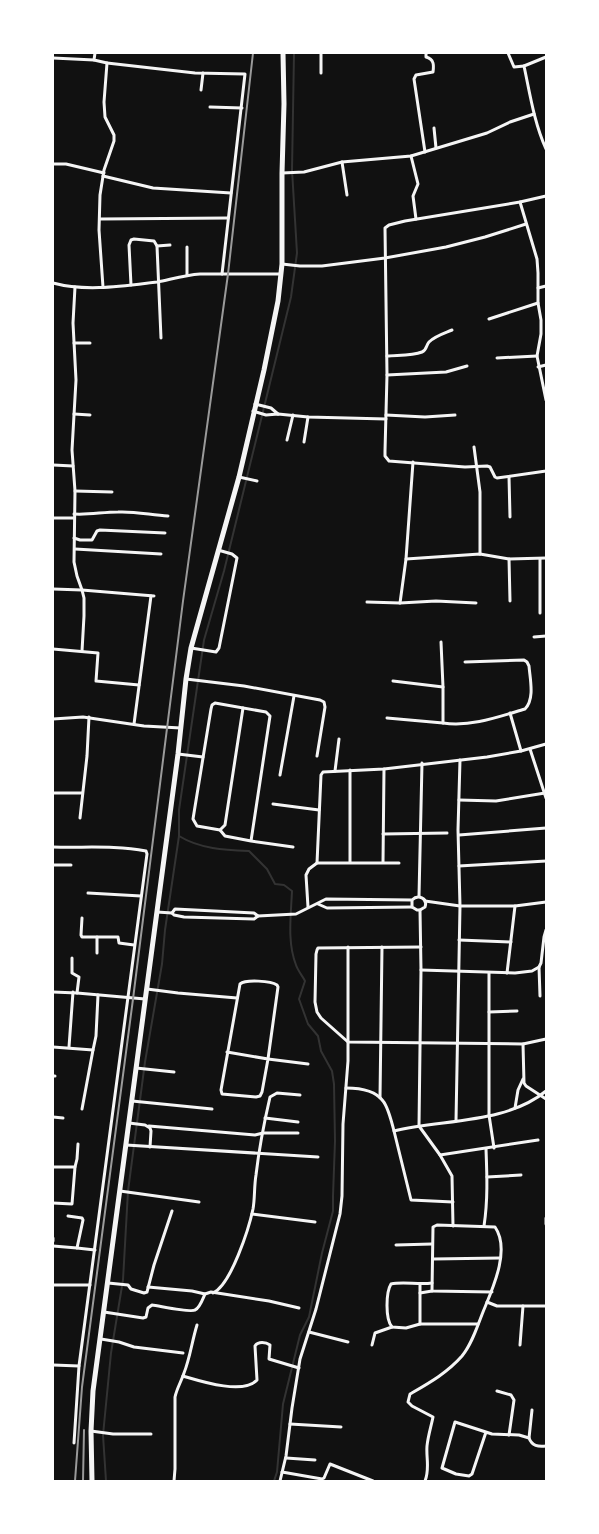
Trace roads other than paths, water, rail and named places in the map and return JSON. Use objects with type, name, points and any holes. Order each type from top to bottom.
[{"type":"main road","points":[[92,1481],[91,1431],[93,1391],[103,1340],[104,1312],[120,1191],[129,1145],[136,1068],[145,1000],[150,989],[186,679],[191,648],[218,550],[241,477],[253,412],[273,328],[281,274],[284,173],[283,53]]},
{"type":"street","points":[[94,60],[95,53]]},
{"type":"street","points":[[321,53],[321,73]]},
{"type":"street","points":[[424,152],[414,79],[416,75],[433,72],[432,61],[430,58],[426,57],[426,53]]},
{"type":"street","points":[[508,53],[514,67],[524,66],[546,57]]},
{"type":"street","points":[[53,58],[94,60],[107,63],[203,73],[245,74],[222,274]]},
{"type":"street","points":[[103,287],[100,195],[103,175],[114,142],[114,135],[105,117],[104,102],[107,63]]},
{"type":"street","points":[[524,66],[534,114],[540,136],[546,149]]},
{"type":"street","points":[[201,90],[203,73]]},
{"type":"street","points":[[210,107],[242,108]]},
{"type":"street","points":[[284,173],[304,172],[342,162],[411,156],[487,133],[510,122],[534,114]]},
{"type":"street","points":[[434,128],[436,148]]},
{"type":"street","points":[[411,156],[418,184],[414,196],[416,219]]},
{"type":"street","points":[[342,162],[347,195]]},
{"type":"street","points":[[54,164],[66,164],[153,188],[231,193]]},
{"type":"street","points":[[546,196],[520,202],[416,219],[389,225],[385,228],[387,356],[385,451],[387,459],[389,461],[476,467],[490,466],[495,477],[497,478],[546,471]]},
{"type":"street","points":[[520,202],[536,259],[538,303],[541,320],[537,356],[538,367],[546,400]]},
{"type":"street","points":[[100,219],[228,218]]},
{"type":"street","points":[[282,264],[322,266],[385,258],[454,245],[526,224]]},
{"type":"street","points":[[132,285],[129,245],[131,240],[152,240],[157,246],[161,338]]},
{"type":"street","points":[[157,246],[170,245]]},
{"type":"street","points":[[187,246],[187,275]]},
{"type":"street","points":[[53,283],[67,287],[103,287],[132,285],[187,275],[281,274]]},
{"type":"street","points":[[538,288],[546,286]]},
{"type":"street","points":[[75,287],[73,323],[76,380],[72,450],[75,491],[74,562],[82,590],[84,616],[82,651]]},
{"type":"street","points":[[489,319],[538,303]]},
{"type":"street","points":[[387,356],[423,352],[428,342],[452,330]]},
{"type":"street","points":[[74,343],[90,343]]},
{"type":"street","points":[[497,358],[537,356]]},
{"type":"street","points":[[538,367],[546,365]]},
{"type":"street","points":[[387,375],[446,372],[467,366]]},
{"type":"street","points":[[255,404],[269,408],[278,414]]},
{"type":"street","points":[[253,412],[266,415],[278,414],[308,417],[386,420]]},
{"type":"street","points":[[74,414],[90,415]]},
{"type":"street","points":[[287,440],[293,415]]},
{"type":"street","points":[[386,415],[425,417],[455,415]]},
{"type":"street","points":[[304,442],[308,417]]},
{"type":"street","points":[[474,447],[480,492],[480,554]]},
{"type":"street","points":[[400,603],[406,559],[413,462]]},
{"type":"street","points":[[53,465],[73,466]]},
{"type":"street","points":[[241,477],[256,481]]},
{"type":"street","points":[[509,477],[510,516]]},
{"type":"street","points":[[75,491],[112,492]]},
{"type":"street","points":[[74,514],[91,515],[103,512],[119,512],[168,516]]},
{"type":"street","points":[[53,518],[74,518]]},
{"type":"street","points":[[74,538],[80,540],[92,540],[97,531],[100,530],[165,533]]},
{"type":"street","points":[[75,549],[161,554]]},
{"type":"street","points":[[191,648],[211,652],[216,652],[219,648],[236,556],[218,550]]},
{"type":"street","points":[[406,559],[480,554],[509,559],[546,558]]},
{"type":"street","points":[[540,558],[540,613]]},
{"type":"street","points":[[509,559],[510,601]]},
{"type":"street","points":[[53,589],[152,596],[134,724]]},
{"type":"street","points":[[367,602],[400,603],[431,601],[476,603]]},
{"type":"street","points":[[534,637],[546,636]]},
{"type":"street","points":[[441,642],[444,687],[443,723]]},
{"type":"street","points":[[53,649],[98,653],[96,682],[139,685]]},
{"type":"street","points":[[387,718],[465,724],[479,722],[525,709],[530,703],[529,666],[524,660],[464,662]]},
{"type":"street","points":[[186,679],[244,686],[324,702],[325,707],[317,756]]},
{"type":"street","points":[[393,681],[444,687]]},
{"type":"street","points":[[280,775],[294,696]]},
{"type":"street","points":[[251,841],[271,719],[269,714],[266,712],[220,703],[212,705],[193,819],[194,822],[197,826],[220,830],[225,836],[251,841],[293,847]]},
{"type":"street","points":[[220,830],[225,825],[243,708]]},
{"type":"street","points":[[510,713],[521,751]]},
{"type":"street","points":[[53,719],[89,717],[134,724],[181,728]]},
{"type":"street","points":[[80,818],[87,756],[89,717]]},
{"type":"street","points":[[335,771],[339,739]]},
{"type":"street","points":[[317,863],[321,775],[323,772],[384,768],[487,757],[521,751],[546,744]]},
{"type":"street","points":[[530,749],[546,798]]},
{"type":"street","points":[[178,754],[203,757]]},
{"type":"street","points":[[456,1121],[460,972],[458,800],[460,760]]},
{"type":"street","points":[[419,896],[422,763]]},
{"type":"street","points":[[383,862],[384,768]]},
{"type":"street","points":[[350,770],[350,862]]},
{"type":"street","points":[[541,780],[546,779]]},
{"type":"street","points":[[53,793],[82,793]]},
{"type":"street","points":[[458,800],[496,801],[545,793]]},
{"type":"street","points":[[273,804],[319,810]]},
{"type":"street","points":[[459,835],[546,828]]},
{"type":"street","points":[[383,834],[447,833]]},
{"type":"street","points":[[53,847],[114,848],[146,851],[147,854],[79,1366],[74,1443]]},
{"type":"street","points":[[459,866],[546,861]]},
{"type":"street","points":[[308,907],[306,876],[309,869],[317,863],[399,863]]},
{"type":"street","points":[[53,865],[70,866]]},
{"type":"street","points":[[88,893],[141,896]]},
{"type":"street","points":[[158,912],[171,913],[174,916],[184,917],[250,920],[258,916],[296,914],[326,899],[412,900],[419,896]]},
{"type":"street","points":[[419,896],[425,901],[460,906],[515,906],[546,902]]},
{"type":"street","points":[[412,900],[412,907]]},
{"type":"street","points":[[425,901],[424,907],[420,910],[421,970],[419,1126],[451,1173],[453,1226]]},
{"type":"street","points":[[318,904],[327,908],[412,907],[420,910]]},
{"type":"street","points":[[507,973],[515,906]]},
{"type":"street","points":[[171,913],[175,909],[187,909],[254,913],[258,916]]},
{"type":"street","points":[[82,918],[81,936],[118,937],[119,943],[134,945]]},
{"type":"street","points":[[540,996],[539,967],[544,958],[544,937],[546,930]]},
{"type":"street","points":[[97,937],[97,953]]},
{"type":"street","points":[[459,940],[511,942]]},
{"type":"street","points":[[420,947],[322,947],[317,950],[315,1002],[321,1018],[348,1042],[523,1044],[546,1039]]},
{"type":"street","points":[[280,1481],[286,1458],[300,1359],[309,1332],[340,1214],[342,1196],[343,1124],[348,1061],[348,947]]},
{"type":"street","points":[[380,1098],[382,947]]},
{"type":"street","points":[[69,1047],[78,977],[72,973],[72,958]]},
{"type":"street","points":[[421,970],[507,973],[528,972],[539,967]]},
{"type":"street","points":[[489,972],[489,1115],[494,1148]]},
{"type":"street","points":[[245,981],[273,982],[277,985],[268,1059],[260,1096],[256,1097],[222,1094],[221,1090],[227,1052],[240,984],[245,981]]},
{"type":"street","points":[[150,989],[237,998]]},
{"type":"street","points":[[53,992],[145,1000]]},
{"type":"street","points":[[82,1109],[96,1036],[98,995]]},
{"type":"street","points":[[489,1012],[517,1011]]},
{"type":"street","points":[[523,1044],[523,1079],[526,1086],[546,1099]]},
{"type":"street","points":[[53,1047],[93,1050]]},
{"type":"street","points":[[227,1052],[308,1064]]},
{"type":"street","points":[[136,1068],[174,1072]]},
{"type":"street","points":[[515,1108],[518,1090],[523,1079]]},
{"type":"street","points":[[346,1088],[366,1091],[380,1098],[384,1102],[394,1130],[411,1200],[453,1202]]},
{"type":"street","points":[[394,1130],[489,1115],[525,1106],[546,1091]]},
{"type":"street","points":[[213,1293],[223,1284],[235,1263],[252,1214],[255,1198],[255,1178],[270,1097],[277,1093],[300,1095]]},
{"type":"street","points":[[133,1101],[212,1110]]},
{"type":"street","points":[[53,1117],[63,1118]]},
{"type":"street","points":[[265,1118],[298,1122]]},
{"type":"street","points":[[131,1123],[148,1126],[255,1135],[263,1132],[298,1133]]},
{"type":"street","points":[[148,1126],[151,1131],[150,1147]]},
{"type":"street","points":[[440,1155],[494,1148],[538,1140]]},
{"type":"street","points":[[53,1203],[72,1204],[78,1144]]},
{"type":"street","points":[[129,1145],[318,1157]]},
{"type":"street","points":[[484,1226],[487,1211],[486,1149]]},
{"type":"street","points":[[53,1167],[75,1167]]},
{"type":"street","points":[[487,1177],[521,1175]]},
{"type":"street","points":[[120,1191],[199,1202]]},
{"type":"street","points":[[108,1283],[128,1285],[131,1289],[144,1293],[146,1292],[172,1211]]},
{"type":"street","points":[[252,1214],[315,1222]]},
{"type":"street","points":[[68,1216],[82,1218],[83,1220],[77,1248]]},
{"type":"street","points":[[546,1218],[546,1224]]},
{"type":"street","points":[[425,1481],[428,1475],[427,1447],[433,1417],[412,1406],[408,1402],[410,1394],[448,1370],[468,1348],[492,1292],[500,1258],[500,1240],[495,1227],[436,1225],[433,1227],[432,1291]]},
{"type":"street","points":[[396,1245],[432,1244]]},
{"type":"street","points":[[53,1246],[94,1250]]},
{"type":"street","points":[[433,1259],[500,1258]]},
{"type":"street","points":[[392,1327],[389,1324],[387,1314],[388,1288],[391,1284],[401,1282],[420,1284],[432,1283]]},
{"type":"street","points":[[420,1284],[420,1324]]},
{"type":"street","points":[[53,1285],[90,1285]]},
{"type":"street","points":[[148,1287],[192,1291],[205,1294],[213,1293],[269,1301],[299,1308]]},
{"type":"street","points":[[420,1292],[492,1292]]},
{"type":"street","points":[[104,1312],[145,1318],[148,1308],[152,1305],[180,1309],[188,1312],[197,1309],[205,1294]]},
{"type":"street","points":[[487,1302],[497,1306],[546,1306]]},
{"type":"street","points":[[520,1345],[523,1306]]},
{"type":"street","points":[[372,1345],[375,1333],[392,1327],[406,1328],[420,1324],[478,1324]]},
{"type":"street","points":[[174,1481],[175,1396],[187,1364],[197,1325]]},
{"type":"street","points":[[309,1332],[348,1342]]},
{"type":"street","points":[[103,1340],[119,1342],[134,1347],[183,1352]]},
{"type":"street","points":[[183,1376],[232,1387],[251,1385],[257,1380],[255,1346],[259,1343],[268,1343],[270,1345],[269,1359],[299,1368]]},
{"type":"street","points":[[53,1365],[79,1366]]},
{"type":"street","points":[[497,1391],[511,1395],[514,1400],[509,1435]]},
{"type":"street","points":[[532,1410],[529,1438],[531,1443],[535,1446],[546,1446]]},
{"type":"street","points":[[486,1432],[472,1474],[469,1476],[442,1468],[455,1422],[486,1432],[519,1435],[529,1438]]},
{"type":"street","points":[[290,1424],[341,1427]]},
{"type":"street","points":[[91,1431],[113,1434],[151,1434]]},
{"type":"street","points":[[286,1458],[315,1460]]},
{"type":"street","points":[[282,1472],[322,1479],[324,1478],[330,1464],[372,1481]]},
{"type":"waterway","points":[[106,1481],[103,1435],[111,1353],[123,1280],[128,1191],[145,1062],[162,964],[165,930],[179,836],[179,810],[204,640],[224,571],[291,297],[297,253],[292,170],[294,53]]},
{"type":"waterway","points":[[179,836],[195,844],[204,846],[249,851],[267,869],[275,884],[284,885],[292,891],[290,928],[291,947],[297,967],[305,981],[299,999],[308,1024],[318,1036],[321,1051],[332,1071],[334,1084],[335,1141],[333,1211],[322,1253],[309,1317],[300,1335],[283,1404],[277,1472],[274,1481]]},
{"type":"railway","points":[[75,1481],[82,1387],[183,601],[228,274],[253,53]]},
{"type":"railway","points":[[83,1481],[84,1430]]}]
